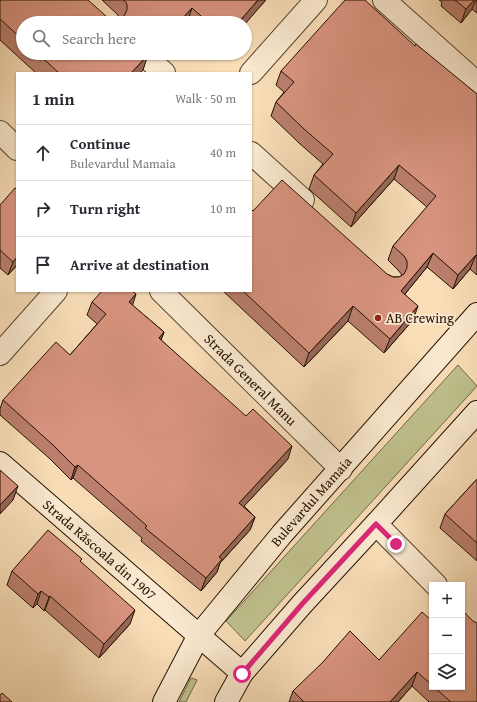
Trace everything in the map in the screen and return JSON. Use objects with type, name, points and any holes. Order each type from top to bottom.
[{"type":"street","points":[[252,72],[316,0]]},
{"type":"street","points":[[384,0],[477,84]]},
{"type":"street","points":[[150,60],[163,72]]},
{"type":"street","points":[[0,132],[16,148]]},
{"type":"street","points":[[252,154],[315,211]]},
{"type":"street","points":[[0,354],[55,292]]},
{"type":"street","name":"Strada General Manu","points":[[162,292],[341,468]]},
{"type":"street","name":"Bulevardul Mamaia","points":[[164,702],[199,635],[282,534],[477,314]]},
{"type":"street","points":[[226,702],[242,674],[303,603],[477,412]]},
{"type":"street","name":"Strada Răscoala din 1907","points":[[0,463],[242,674]]},
{"type":"street","points":[[376,524],[433,582]]},
{"type":"green space","points":[[458,365],[477,386],[245,641],[226,621]]},
{"type":"green space","points":[[191,678],[197,680],[186,702],[179,702]]},
{"type":"building","points":[[0,0],[88,0],[106,16],[16,16],[16,34],[0,19]]},
{"type":"building","points":[[124,0],[258,0],[244,16],[201,16],[192,8],[185,16],[124,16],[127,10],[127,4]]},
{"type":"building","points":[[345,0],[365,0],[415,46],[416,44],[477,94],[477,256],[476,255],[458,275],[433,253],[401,291],[418,306],[390,339],[353,306],[309,353],[244,292],[252,292],[252,210],[253,211],[282,180],[387,274],[393,277],[399,277],[404,274],[407,268],[407,261],[404,256],[393,246],[436,196],[399,165],[356,213],[314,175],[333,154],[276,102],[294,82],[281,71]]},
{"type":"building","points":[[455,0],[474,0],[466,9]]},
{"type":"building","points":[[45,60],[143,60],[132,72],[58,72]]},
{"type":"building","points":[[16,188],[16,258],[13,262],[0,250],[0,205]]},
{"type":"building","points":[[101,292],[133,292],[136,294],[129,302],[164,332],[159,338],[246,416],[253,409],[292,446],[239,503],[255,517],[219,557],[222,559],[206,578],[145,528],[147,526],[78,465],[75,467],[3,400],[56,342],[70,355],[106,314],[92,302]]},
{"type":"building","points":[[0,470],[18,486],[0,505]]},
{"type":"building","points":[[477,479],[477,543],[445,514]]},
{"type":"building","points":[[48,530],[82,559],[80,561],[135,610],[104,644],[50,596],[49,597],[41,591],[38,594],[12,571]]},
{"type":"building","points":[[422,612],[429,618],[429,682],[417,672],[390,702],[304,702],[293,691],[323,662],[350,631],[379,660]]},
{"type":"building","points":[[465,613],[477,623],[477,702],[451,702],[437,690],[465,690]]},
{"type":"building","points":[[2,693],[12,702],[0,702],[0,695]]},
{"type":"place","name":"AB Crewing","points":[[378,318]]},
{"type":"route","points":[[242,674],[303,603],[376,524],[396,544]]}]
